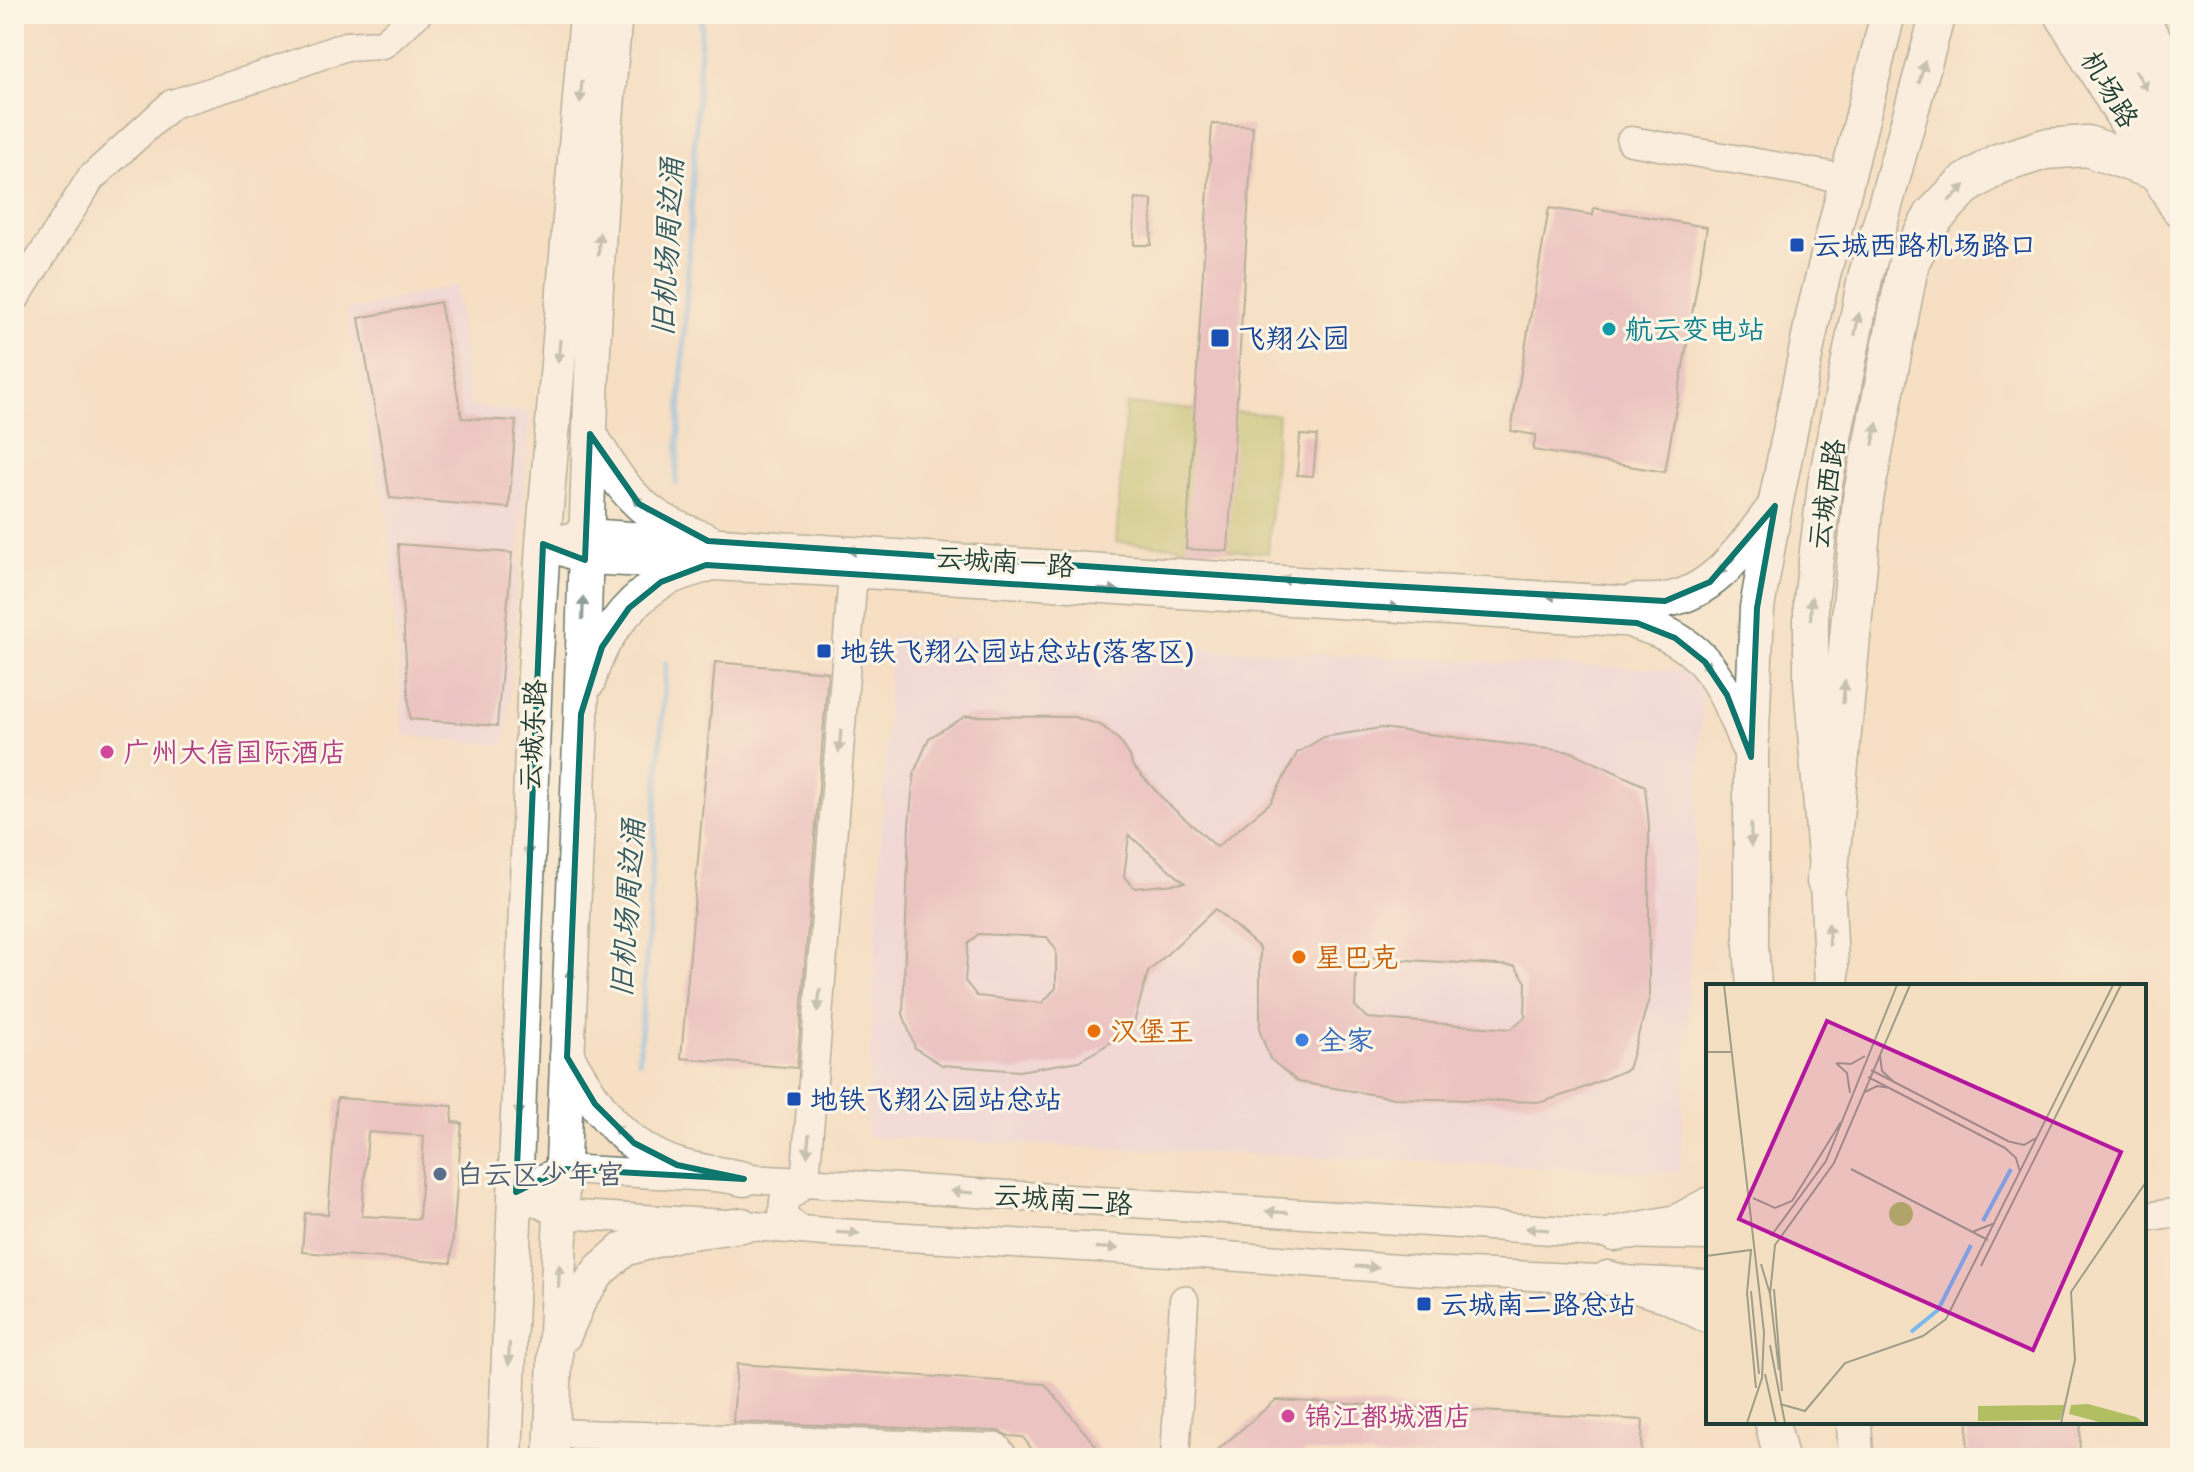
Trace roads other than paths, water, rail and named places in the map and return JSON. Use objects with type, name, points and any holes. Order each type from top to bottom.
[{"type":"highway","name":"机场路","points":[[2065,14],[2170,159],[2180,206]]},
{"type":"highway","points":[[2101,14],[2170,159]]},
{"type":"highway","points":[[2135,14],[2180,89]]},
{"type":"highway","points":[[1827,881],[1863,499],[1909,261],[1934,216],[1963,186],[1998,164],[2045,149],[2087,146],[2170,159]]},
{"type":"main road","name":"云城东路","points":[[505,1458],[535,672],[587,14]]},
{"type":"main road","name":"云城东路","points":[[552,1445],[590,434],[615,14]]},
{"type":"main road","name":"云城西路","points":[[1754,984],[1751,757],[1757,608],[1814,312],[1888,14]]},
{"type":"main road","name":"云城西路","points":[[1832,984],[1811,682],[1811,601],[1825,484],[1865,278],[1938,14]]},
{"type":"main road","points":[[581,714],[592,667],[629,608],[661,582],[707,553],[639,504],[623,487],[590,434]]},
{"type":"main road","points":[[1636,612],[1687,595],[1710,582],[1726,567],[1775,506]]},
{"type":"main road","points":[[1636,612],[1705,662],[1717,677],[1751,757]]},
{"type":"main road","points":[[535,672],[543,659],[557,652],[565,654],[581,671]]},
{"type":"main road","points":[[567,1057],[595,1104],[613,1126],[634,1143],[677,1165],[744,1179]]},
{"type":"main road","points":[[1614,1234],[1677,1222],[1706,1206]]},
{"type":"main road","points":[[556,1353],[581,1296],[600,1270],[624,1249],[677,1234],[742,1225]]},
{"type":"main road","points":[[1608,1278],[1667,1295],[1706,1315]]},
{"type":"main road","points":[[1773,1424],[1783,1458]]},
{"type":"main road","points":[[1783,1424],[1783,1458]]},
{"type":"main road","points":[[1854,1424],[1856,1458]]},
{"type":"street","points":[[14,300],[91,178],[172,104],[346,46],[383,44],[417,14]]},
{"type":"street","points":[[1631,141],[1847,179]]},
{"type":"street","name":"云城南一路","points":[[543,544],[1636,612]]},
{"type":"street","name":"云城南一路","points":[[707,553],[853,574],[1636,612]]},
{"type":"street","points":[[799,1229],[783,1216],[784,1200],[805,1182],[853,574]]},
{"type":"street","name":"云城南二路","points":[[516,1192],[563,1169],[1614,1234],[1706,1236]]},
{"type":"street","points":[[516,1192],[561,1214]]},
{"type":"street","points":[[2146,1217],[2180,1212]]},
{"type":"street","name":"云城南二路","points":[[561,1214],[1203,1254],[1423,1271],[1706,1284]]},
{"type":"street","points":[[1175,1458],[1184,1300]]},
{"type":"street","points":[[552,1445],[997,1448],[1004,1458]]},
{"type":"waterway","name":"旧机场周边涌","points":[[676,483],[702,14]]},
{"type":"waterway","name":"旧机场周边涌","points":[[639,1060],[666,663]]},
{"type":"place","name":"云城西路机场路口","points":[[1797,245]]},
{"type":"place","name":"航云变电站","points":[[1609,329]]},
{"type":"place","name":"飞翔公园","points":[[1220,338]]},
{"type":"place","name":"地铁飞翔公园站总站(落客区)","points":[[824,651]]},
{"type":"place","name":"广州大信国际酒店","points":[[107,752]]},
{"type":"place","name":"星巴克","points":[[1299,957]]},
{"type":"place","name":"汉堡王","points":[[1094,1031]]},
{"type":"place","name":"全家","points":[[1302,1040]]},
{"type":"place","name":"地铁飞翔公园站总站","points":[[794,1099]]},
{"type":"place","name":"白云区少年宫","points":[[440,1174]]},
{"type":"place","name":"云城南二路总站","points":[[1424,1304]]},
{"type":"place","name":"锦江都城酒店","points":[[1288,1416]]}]
